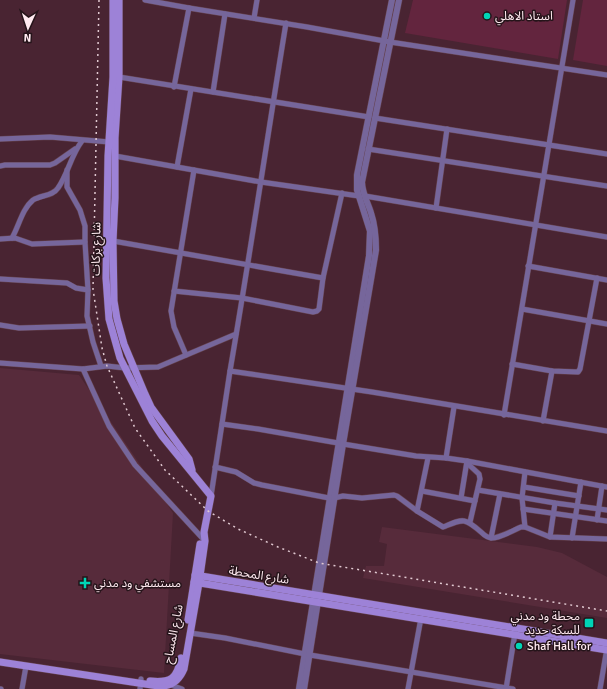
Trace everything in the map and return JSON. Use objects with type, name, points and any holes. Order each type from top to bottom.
[{"type":"main road","name":"شارع بركات","points":[[113,0],[113,77],[109,142],[106,278],[109,320],[120,358],[152,421],[162,436],[194,474],[210,496]]},
{"type":"main road","name":"شارع بركات","points":[[119,0],[119,77],[113,241],[114,301],[122,338],[151,407],[189,459],[194,474]]},
{"type":"main road","points":[[197,579],[210,496]]},
{"type":"main road","name":"شارع المحطة","points":[[197,579],[515,631]]},
{"type":"main road","name":"شارع المساح","points":[[169,683],[176,682],[182,673],[190,633],[197,579]]},
{"type":"main road","name":"شارع المساح","points":[[169,683],[179,667],[197,579]]},
{"type":"main road","points":[[515,631],[607,643]]},
{"type":"main road","points":[[515,631],[607,650]]},
{"type":"main road","points":[[0,658],[58,669]]},
{"type":"main road","points":[[0,662],[82,672],[141,684],[158,682],[169,683]]},
{"type":"street","points":[[145,0],[286,23],[387,42],[607,75]]},
{"type":"street","points":[[254,18],[257,0]]},
{"type":"street","points":[[304,689],[307,655],[332,498],[350,389],[376,250],[374,223],[357,185],[357,175],[372,118],[387,42],[392,0]]},
{"type":"street","points":[[387,42],[399,0]]},
{"type":"street","points":[[504,415],[573,0]]},
{"type":"street","points":[[174,87],[189,8]]},
{"type":"street","points":[[213,92],[225,14]]},
{"type":"street","points":[[210,496],[248,266],[272,102],[286,23]]},
{"type":"street","points":[[119,77],[174,87],[607,154]]},
{"type":"street","points":[[177,167],[191,89]]},
{"type":"street","points":[[362,196],[362,186],[372,118]]},
{"type":"street","points":[[436,208],[448,129]]},
{"type":"street","points":[[0,139],[50,137],[109,142]]},
{"type":"street","points":[[12,238],[28,206],[38,198],[54,193],[58,189],[68,170],[77,147],[82,140]]},
{"type":"street","points":[[0,166],[50,165],[77,147]]},
{"type":"street","points":[[368,149],[607,186]]},
{"type":"street","points":[[115,156],[260,182],[362,196],[607,237]]},
{"type":"street","points":[[68,170],[67,187],[76,200],[84,219],[88,290],[87,313],[93,342],[101,366]]},
{"type":"street","points":[[186,355],[172,319],[171,311],[194,170]]},
{"type":"street","points":[[174,291],[242,298],[317,312],[319,309],[342,193]]},
{"type":"street","points":[[0,239],[12,238],[32,244],[85,242]]},
{"type":"street","points":[[113,241],[248,266],[324,278]]},
{"type":"street","points":[[528,266],[607,280]]},
{"type":"street","points":[[512,364],[552,371],[578,372],[580,369],[597,278]]},
{"type":"street","points":[[0,279],[67,282],[76,288],[88,290]]},
{"type":"street","points":[[522,309],[607,324]]},
{"type":"street","points":[[0,325],[19,328],[90,326]]},
{"type":"street","points":[[0,363],[83,369],[101,366],[134,368],[158,366],[236,334]]},
{"type":"street","points":[[83,369],[110,426],[135,465],[203,537]]},
{"type":"street","points":[[230,371],[607,431]]},
{"type":"street","points":[[543,421],[552,371]]},
{"type":"street","points":[[446,458],[454,406]]},
{"type":"street","points":[[222,424],[428,458],[446,458],[605,486],[598,508],[597,520]]},
{"type":"street","points":[[417,511],[428,458]]},
{"type":"street","points":[[467,462],[480,477],[476,501],[470,522]]},
{"type":"street","points":[[461,498],[467,462]]},
{"type":"street","points":[[215,467],[236,472],[254,483],[332,498],[349,496],[362,498],[394,495],[443,527],[458,520],[466,520],[486,536],[491,538],[521,527],[525,527],[550,537],[607,538]]},
{"type":"street","points":[[525,472],[522,498],[525,527]]},
{"type":"street","points":[[572,538],[582,482]]},
{"type":"street","points":[[524,487],[579,496]]},
{"type":"street","points":[[478,490],[607,510]]},
{"type":"street","points":[[422,491],[476,501]]},
{"type":"street","points":[[491,538],[500,494]]},
{"type":"street","points":[[550,537],[555,503]]},
{"type":"street","points":[[523,509],[607,521]]},
{"type":"street","points":[[408,689],[421,616]]},
{"type":"street","points":[[506,688],[515,631]]},
{"type":"street","points":[[190,633],[224,638],[307,655],[513,689]]},
{"type":"street","points":[[600,689],[607,650]]},
{"type":"street","points":[[298,689],[307,655]]},
{"type":"street","points":[[22,689],[26,666]]},
{"type":"street","points":[[169,683],[181,689]]},
{"type":"shaded area","name":"استاد الاهلي","points":[[413,0],[567,0],[558,59],[405,33]]},
{"type":"shaded area","points":[[583,0],[607,0],[607,66],[573,60]]},
{"type":"shaded area","name":"مستشفي ود مدني","points":[[0,368],[79,375],[173,513],[164,673],[0,654]]},
{"type":"shaded area","points":[[382,527],[537,547],[562,553],[607,577],[607,618],[363,578],[366,566],[384,566],[387,544],[379,542]]},
{"type":"railway","points":[[99,0],[93,289],[102,348],[107,366],[135,428],[165,470],[208,511],[238,529],[319,563],[607,611]]},
{"type":"place","name":"استاد الاهلي","points":[[487,16]]},
{"type":"place","name":"مستشفي ود مدني","points":[[85,583]]},
{"type":"place","name":"محطة ود مدني للسكة حديد","points":[[589,623]]},
{"type":"place","name":"Shaf Hall for","points":[[519,646]]}]
